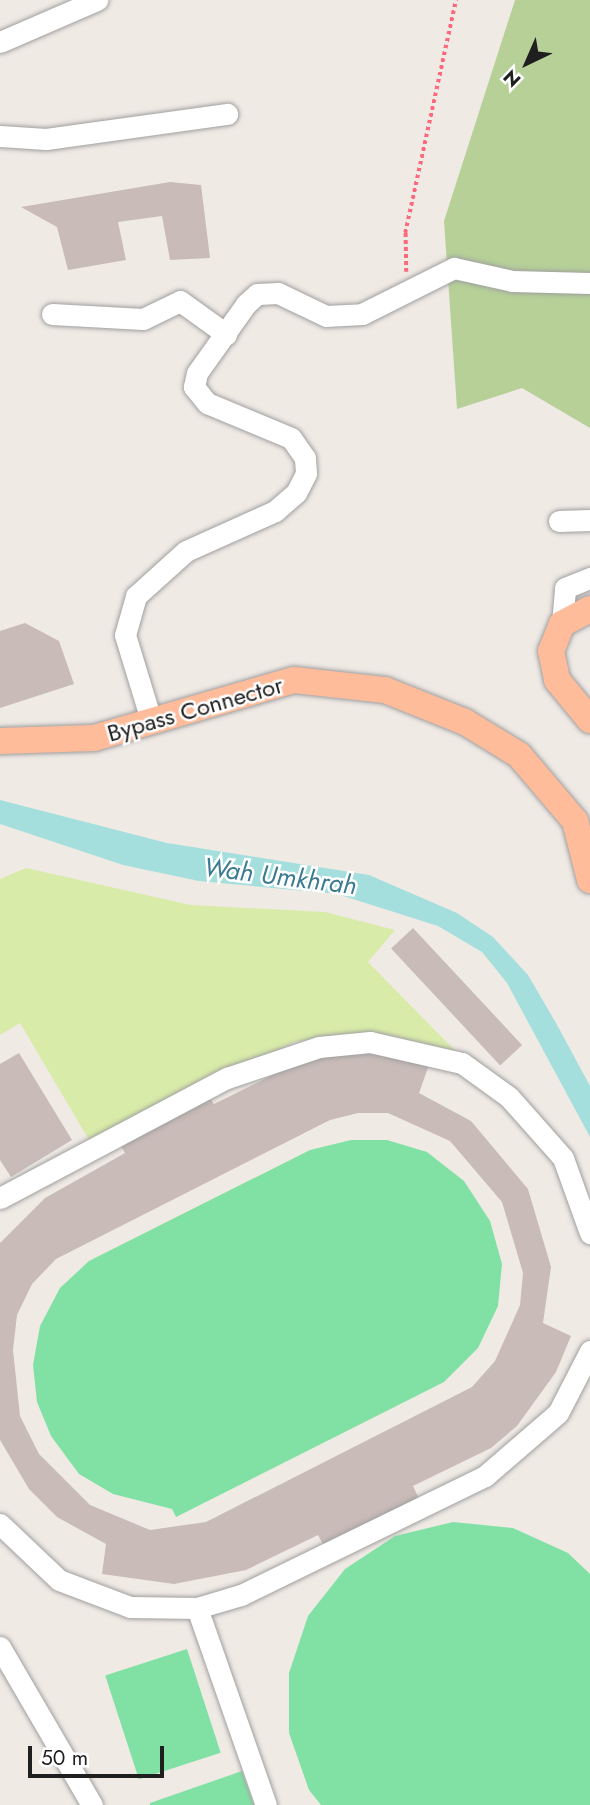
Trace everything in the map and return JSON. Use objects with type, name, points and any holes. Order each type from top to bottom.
[{"type":"main road","points":[[590,609],[562,624],[554,636],[552,665],[568,698],[590,720]]},
{"type":"main road","name":"Bypass Connector","points":[[0,741],[94,738],[294,680],[358,683],[421,702],[486,733],[541,777],[575,821],[590,880]]},
{"type":"street","points":[[0,42],[97,0]]},
{"type":"street","points":[[0,136],[46,139],[227,114]]},
{"type":"street","points":[[151,720],[125,635],[136,596],[186,551],[275,511],[296,493],[306,473],[305,458],[291,438],[199,395],[197,373],[257,294],[278,293],[326,316],[343,316],[387,307],[410,291],[454,268],[512,281],[590,283]]},
{"type":"street","points":[[52,314],[143,319],[180,301],[226,334]]},
{"type":"street","points":[[559,521],[590,520]]},
{"type":"street","points":[[562,624],[565,587],[590,578]]},
{"type":"street","points":[[0,1198],[227,1078],[320,1047],[370,1042],[462,1063],[509,1097],[563,1158],[590,1233]]},
{"type":"street","points":[[0,1524],[59,1580],[92,1596],[130,1607],[197,1608],[241,1595],[485,1476],[558,1413],[590,1351]]},
{"type":"street","points":[[197,1608],[266,1805]]},
{"type":"street","points":[[0,1647],[92,1805]]},
{"type":"path","points":[[410,291],[405,233],[456,0]]},
{"type":"green space","points":[[515,0],[590,0],[590,428],[522,388],[457,409],[444,221]]},
{"type":"green space","points":[[26,868],[191,905],[325,912],[395,930],[368,962],[476,1072],[436,1048],[394,1036],[345,1034],[294,1042],[92,1145],[20,1023],[0,1035],[0,879]]},
{"type":"green space","points":[[351,1140],[387,1140],[427,1152],[464,1181],[490,1221],[502,1264],[498,1306],[478,1348],[444,1382],[176,1517],[172,1509],[113,1494],[79,1474],[51,1436],[37,1402],[33,1365],[40,1326],[60,1288],[89,1261],[310,1150]]},
{"type":"green space","points":[[453,1522],[513,1528],[568,1553],[590,1574],[590,1805],[321,1805],[309,1790],[289,1733],[289,1673],[308,1616],[345,1569],[395,1536]]},
{"type":"green space","points":[[187,1649],[221,1753],[139,1779],[105,1676]]},
{"type":"green space","points":[[242,1771],[254,1805],[150,1805],[150,1803]]},
{"type":"water","name":"Wah Umkhrah","points":[[0,800],[167,843],[369,875],[457,913],[493,937],[528,975],[590,1086],[590,1137],[507,983],[482,952],[438,926],[337,894],[199,881],[123,865],[0,824]]},
{"type":"building","points":[[170,182],[201,185],[210,258],[170,260],[162,216],[118,222],[126,260],[68,270],[57,227],[21,207]]},
{"type":"building","points":[[25,623],[59,641],[74,684],[0,708],[0,631]]},
{"type":"building","points":[[413,928],[522,1045],[500,1065],[391,948]]},
{"type":"building","points":[[365,1050],[430,1062],[419,1093],[471,1121],[528,1189],[551,1267],[543,1323],[571,1336],[556,1372],[517,1426],[491,1448],[413,1486],[419,1499],[324,1546],[318,1535],[246,1570],[174,1584],[102,1574],[106,1544],[57,1517],[29,1489],[0,1440],[0,1243],[45,1198],[125,1153],[118,1141],[207,1094],[214,1104],[287,1068],[329,1054]],"holes":[[[358,1113],[388,1113],[450,1141],[502,1202],[523,1273],[520,1305],[495,1361],[472,1387],[206,1522],[150,1530],[90,1505],[39,1454],[20,1416],[13,1350],[17,1315],[32,1284],[56,1259],[330,1120]]]},
{"type":"building","points":[[19,1053],[72,1140],[11,1177],[0,1160],[0,1064]]}]
